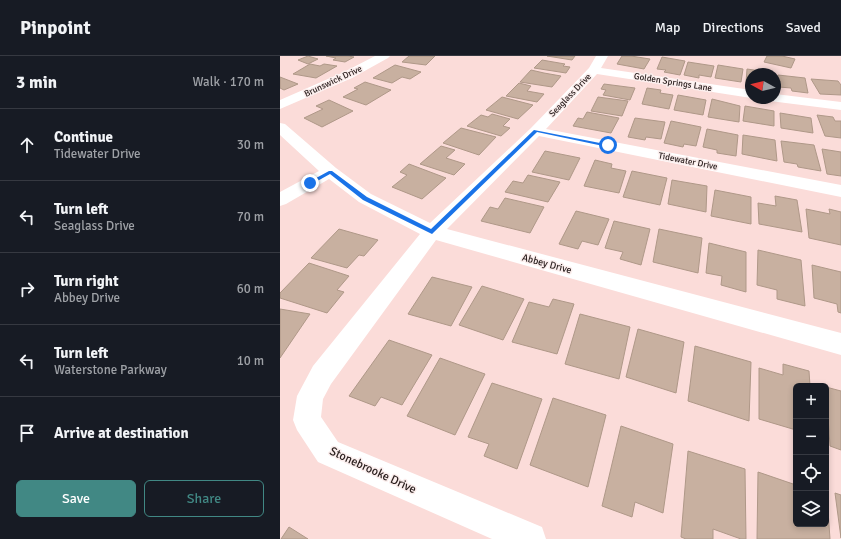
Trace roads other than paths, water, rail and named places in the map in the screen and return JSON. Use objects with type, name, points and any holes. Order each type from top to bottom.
[{"type":"street","name":"Brunswick Drive","points":[[280,105],[348,75],[384,56]]},
{"type":"street","name":"Seaglass Drive","points":[[432,232],[536,131],[594,70],[602,56]]},
{"type":"street","name":"Golden Springs Lane","points":[[594,70],[745,93]]},
{"type":"street","points":[[781,99],[841,106]]},
{"type":"street","name":"Abbey Drive","points":[[280,127],[326,168],[365,198],[432,232],[841,344]]},
{"type":"street","name":"Tidewater Drive","points":[[536,131],[841,192]]},
{"type":"street","points":[[280,187],[326,168]]},
{"type":"street","points":[[280,200],[326,168]]},
{"type":"street","name":"Stonebrooke Drive","points":[[432,232],[322,375],[310,396],[307,420],[328,452],[530,539]]}]
